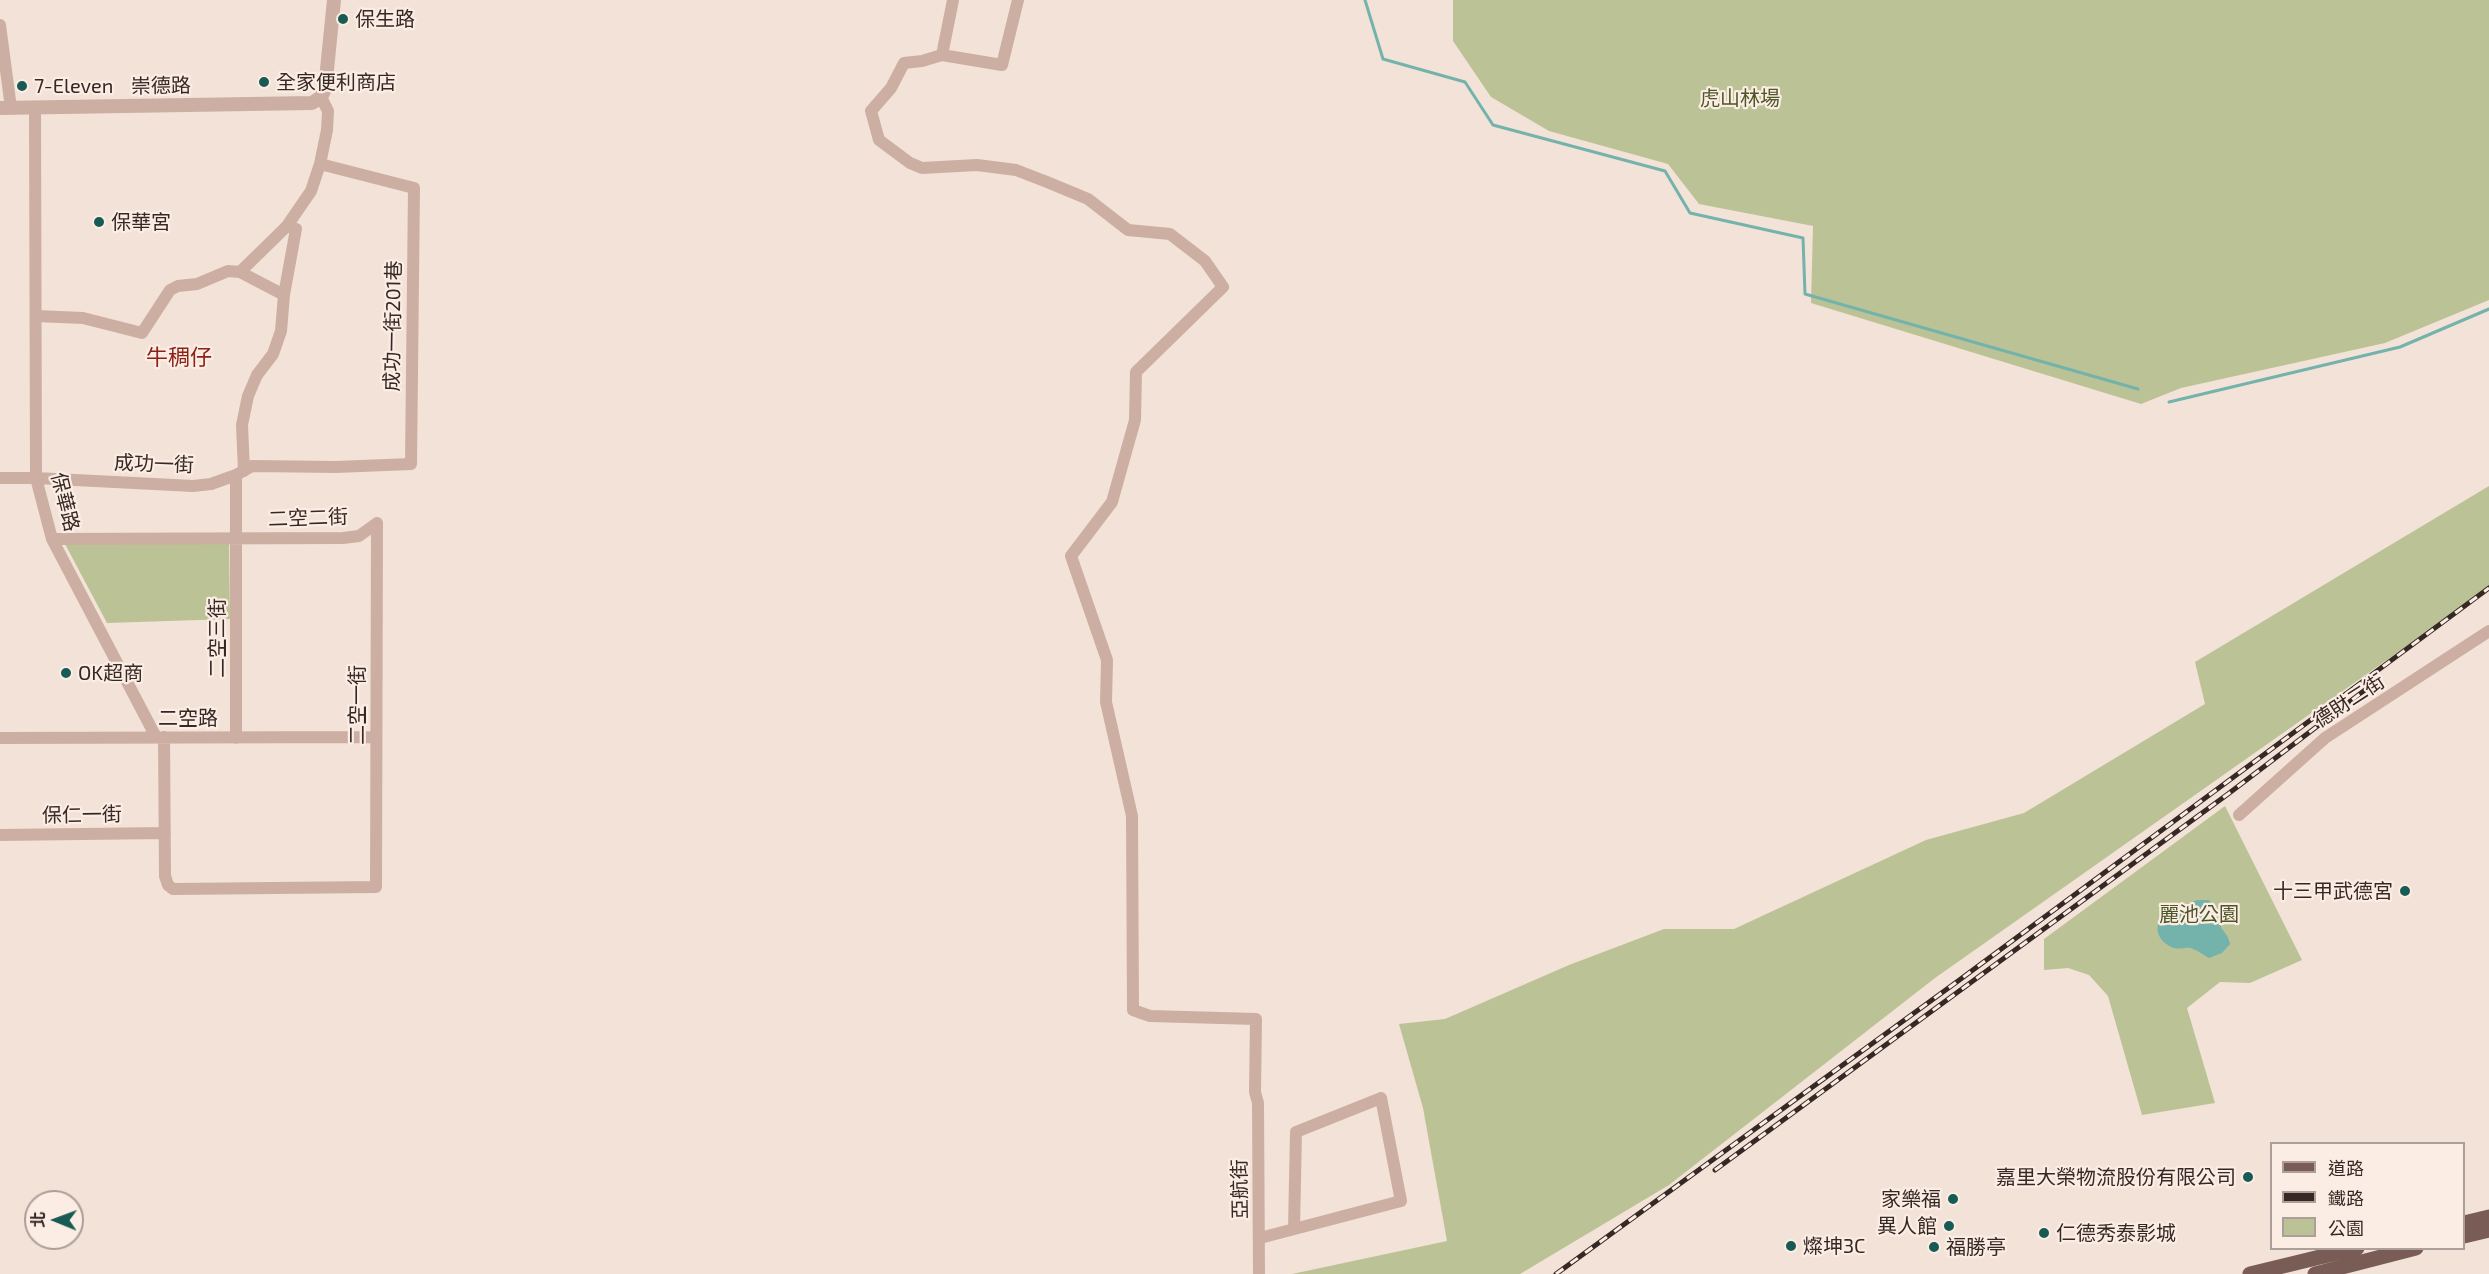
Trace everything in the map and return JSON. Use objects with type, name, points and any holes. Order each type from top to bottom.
[{"type":"main road","points":[[2465,1223],[2487,1221]]},
{"type":"main road","points":[[2465,1235],[2487,1221]]},
{"type":"main road","points":[[2250,1274],[2349,1250]]},
{"type":"main road","points":[[2315,1274],[2408,1250]]},
{"type":"street","points":[[240,272],[287,226],[311,191],[320,164],[327,130],[328,111],[321,97],[325,89],[334,0]]},
{"type":"street","points":[[953,0],[942,55],[1002,65],[1018,0]]},
{"type":"street","points":[[0,25],[5,108]]},
{"type":"street","name":"亞航街","points":[[942,55],[904,63],[891,88],[871,111],[879,140],[910,163],[922,168],[977,165],[1016,170],[1088,199],[1128,230],[1170,234],[1205,261],[1223,287],[1136,372],[1135,420],[1112,502],[1071,556],[1107,660],[1106,702],[1132,816],[1133,1010],[1150,1016],[1256,1019],[1255,1092],[1258,1103],[1259,1274]]},
{"type":"street","name":"崇德路","points":[[5,108],[312,103],[321,97]]},
{"type":"street","name":"保華路","points":[[35,109],[36,478],[52,539],[160,737],[165,876],[168,885],[173,889],[376,887]]},
{"type":"street","name":"成功一街201巷","points":[[320,164],[414,188],[411,464]]},
{"type":"street","points":[[240,473],[242,425],[248,396],[257,375],[273,354],[281,331],[284,295],[296,229],[287,226]]},
{"type":"street","points":[[36,316],[83,318],[142,333],[170,290],[177,286],[197,284],[228,271],[240,272],[284,295]]},
{"type":"street","name":"成功一街","points":[[0,478],[194,486],[211,484],[252,466],[336,467],[411,464]]},
{"type":"street","name":"二空三街","points":[[236,738],[236,539],[240,473]]},
{"type":"street","name":"二空二街","points":[[52,539],[352,538],[366,533],[377,523]]},
{"type":"street","name":"二空一街","points":[[376,887],[377,523]]},
{"type":"street","name":"德財二街","points":[[2239,815],[2325,738],[2489,631]]},
{"type":"street","name":"二空路","points":[[0,738],[376,737]]},
{"type":"street","name":"保仁一街","points":[[0,835],[165,833]]},
{"type":"street","points":[[1260,1238],[1401,1201],[1381,1098],[1296,1132],[1294,1229]]},
{"type":"green space","name":"虎山林場","points":[[1453,0],[2489,0],[2489,300],[2385,343],[2181,388],[2141,404],[1811,303],[1813,226],[1699,204],[1668,164],[1549,131],[1491,97],[1453,41]]},
{"type":"green space","points":[[2489,486],[2489,588],[1935,978],[1669,1185],[1520,1274],[1292,1274],[1447,1241],[1423,1108],[1399,1024],[1445,1019],[1569,965],[1664,929],[1734,929],[1926,840],[2024,813],[2205,704],[2195,662]]},
{"type":"green space","points":[[65,544],[229,544],[230,619],[107,623]]},
{"type":"green space","name":"麗池公園","points":[[2225,806],[2302,960],[2250,983],[2220,982],[2187,1008],[2215,1103],[2142,1115],[2108,996],[2089,975],[2068,968],[2044,970],[2044,939]]},
{"type":"water","points":[[2197,900],[2209,900],[2230,944],[2222,953],[2209,958],[2191,948],[2170,946],[2162,940],[2158,932],[2158,924],[2166,914],[2186,909],[2190,903]]},
{"type":"waterway","points":[[1365,0],[1383,59],[1465,82],[1493,125],[1665,171],[1690,213],[1803,238],[1805,294],[2138,389]]},
{"type":"waterway","points":[[2169,402],[2400,347],[2489,309]]},
{"type":"railway","points":[[1556,1274],[1958,981],[2489,588]]},
{"type":"railway","points":[[1715,1170],[2228,794],[2369,687]]},
{"type":"place","name":"保生路","points":[[343,19]]},
{"type":"place","name":"全家便利商店","points":[[264,82]]},
{"type":"place","name":"7-Eleven","points":[[22,86]]},
{"type":"place","name":"保華宮","points":[[99,222]]},
{"type":"place","name":"OK超商","points":[[66,673]]},
{"type":"place","name":"十三甲武德宮","points":[[2405,891]]},
{"type":"place","name":"嘉里大榮物流股份有限公司","points":[[2248,1177]]},
{"type":"place","name":"家樂福","points":[[1953,1199]]},
{"type":"place","name":"異人館","points":[[1949,1226]]},
{"type":"place","name":"仁德秀泰影城","points":[[2044,1233]]},
{"type":"place","name":"燦坤3C","points":[[1791,1246]]},
{"type":"place","name":"福勝亭","points":[[1934,1247]]},
{"type":"district","name":"牛稠仔","points":[[179,358]]}]
